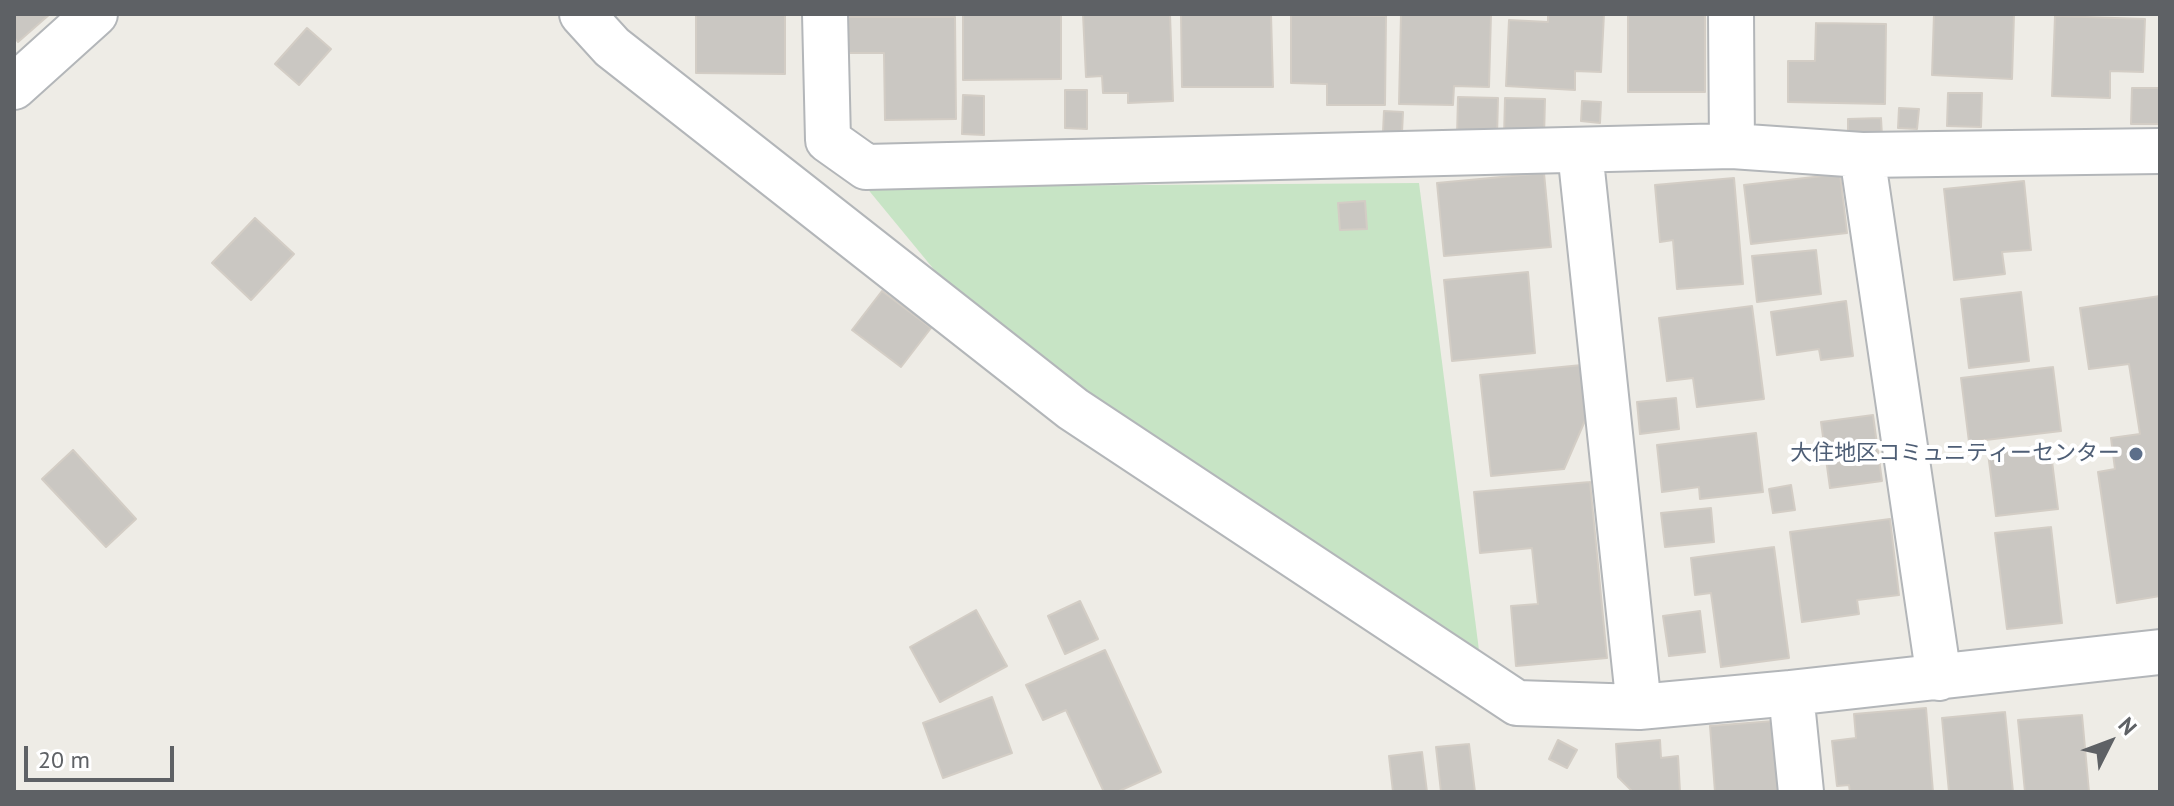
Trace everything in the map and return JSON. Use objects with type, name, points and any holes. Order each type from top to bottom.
[{"type":"street","points":[[14,87],[95,14]]},
{"type":"street","points":[[582,14],[612,47],[1073,409],[1517,703],[1639,707],[1939,678],[2160,652]]},
{"type":"street","points":[[825,14],[828,140],[866,167],[1732,146],[1862,155],[2160,151]]},
{"type":"street","points":[[1731,14],[1732,146]]},
{"type":"street","points":[[1580,151],[1639,707]]},
{"type":"street","points":[[809,203],[847,153]]},
{"type":"street","points":[[1862,155],[1939,678]]},
{"type":"street","points":[[1791,693],[1801,792]]},
{"type":"green space","points":[[1419,183],[1481,666],[964,306],[866,187]]},
{"type":"building","points":[[14,14],[50,14],[18,42],[14,37]]},
{"type":"building","points":[[696,14],[785,14],[785,74],[696,73]]},
{"type":"building","points":[[963,14],[1061,14],[1061,79],[963,80]]},
{"type":"building","points":[[1083,14],[1170,14],[1173,101],[1128,103],[1128,93],[1103,93],[1102,76],[1086,77]]},
{"type":"building","points":[[1181,14],[1271,14],[1273,87],[1182,87]]},
{"type":"building","points":[[1401,14],[1491,14],[1489,87],[1454,86],[1453,105],[1399,104]]},
{"type":"building","points":[[1548,14],[1604,14],[1601,72],[1575,71],[1575,90],[1506,86],[1509,20],[1548,22]]},
{"type":"building","points":[[1628,14],[1705,14],[1705,92],[1628,92]]},
{"type":"building","points":[[1934,14],[2014,14],[2012,79],[1932,75]]},
{"type":"building","points":[[1291,15],[1386,16],[1385,105],[1327,105],[1327,84],[1291,83]]},
{"type":"building","points":[[2055,16],[2145,19],[2143,72],[2110,71],[2110,98],[2052,96]]},
{"type":"building","points":[[847,17],[955,17],[956,119],[885,120],[884,53],[848,53]]},
{"type":"building","points":[[1816,23],[1886,24],[1885,104],[1788,102],[1788,61],[1815,61]]},
{"type":"building","points":[[307,28],[331,49],[299,85],[275,64]]},
{"type":"building","points":[[2132,88],[2160,88],[2160,124],[2131,124]]},
{"type":"building","points":[[1065,90],[1087,90],[1087,129],[1065,128]]},
{"type":"building","points":[[1948,93],[1982,93],[1981,127],[1947,126]]},
{"type":"building","points":[[963,95],[984,96],[984,135],[962,134]]},
{"type":"building","points":[[1458,97],[1498,98],[1497,137],[1457,136]]},
{"type":"building","points":[[1505,98],[1545,99],[1544,138],[1504,137]]},
{"type":"building","points":[[1582,101],[1601,102],[1600,123],[1581,121]]},
{"type":"building","points":[[1899,108],[1919,109],[1917,129],[1898,128]]},
{"type":"building","points":[[1384,111],[1403,112],[1402,133],[1383,132]]},
{"type":"building","points":[[1881,118],[1882,136],[1848,138],[1848,119]]},
{"type":"building","points":[[1544,173],[1551,247],[1444,256],[1437,183]]},
{"type":"building","points":[[1840,174],[1847,233],[1751,244],[1744,185]]},
{"type":"building","points":[[1734,178],[1743,284],[1677,289],[1673,240],[1660,242],[1655,185]]},
{"type":"building","points":[[2024,181],[2031,250],[2002,252],[2005,274],[1954,280],[1944,189]]},
{"type":"building","points":[[1365,201],[1367,229],[1340,230],[1338,203]]},
{"type":"building","points":[[255,218],[294,254],[251,300],[212,263]]},
{"type":"building","points":[[1816,250],[1821,294],[1757,302],[1752,256]]},
{"type":"building","points":[[1528,272],[1535,353],[1452,361],[1444,280]]},
{"type":"building","points":[[882,291],[931,328],[901,367],[852,330]]},
{"type":"building","points":[[2021,292],[2029,361],[1969,368],[1961,299]]},
{"type":"building","name":"大住地区コミュニティーセンター","points":[[2160,296],[2160,596],[2117,603],[2098,472],[2115,469],[2111,438],[2140,434],[2129,364],[2089,369],[2080,308]]},
{"type":"building","points":[[1846,301],[1853,356],[1821,360],[1819,349],[1777,355],[1771,312]]},
{"type":"building","points":[[1752,306],[1764,399],[1697,407],[1693,378],[1667,381],[1659,318]]},
{"type":"building","points":[[1582,365],[1587,416],[1564,469],[1491,476],[1480,375]]},
{"type":"building","points":[[2053,367],[2061,431],[1969,442],[1961,378]]},
{"type":"building","points":[[1676,398],[1679,429],[1640,434],[1637,402]]},
{"type":"building","points":[[1873,415],[1882,481],[1830,488],[1821,422]]},
{"type":"building","points":[[1756,433],[1763,492],[1700,499],[1699,487],[1662,492],[1657,445]]},
{"type":"building","points":[[2050,445],[2058,509],[1996,516],[1988,453]]},
{"type":"building","points":[[73,450],[136,519],[106,547],[42,479]]},
{"type":"building","points":[[1590,482],[1607,658],[1516,666],[1511,606],[1538,604],[1532,548],[1480,553],[1474,492]]},
{"type":"building","points":[[1791,485],[1795,510],[1773,513],[1769,489]]},
{"type":"building","points":[[1711,508],[1714,542],[1665,547],[1661,513]]},
{"type":"building","points":[[1890,519],[1899,595],[1857,600],[1859,614],[1802,622],[1790,532]]},
{"type":"building","points":[[2051,527],[2062,623],[2007,629],[1995,533]]},
{"type":"building","points":[[1774,547],[1789,658],[1721,667],[1711,593],[1695,595],[1691,558]]},
{"type":"building","points":[[1080,601],[1098,639],[1065,654],[1048,616]]},
{"type":"building","points":[[976,610],[1007,666],[940,702],[910,647]]},
{"type":"building","points":[[1700,611],[1705,652],[1669,656],[1663,616]]},
{"type":"building","points":[[1105,650],[1161,772],[1117,792],[1104,792],[1066,710],[1043,720],[1026,685]]},
{"type":"building","points":[[992,697],[1012,753],[943,778],[923,723]]},
{"type":"building","points":[[1926,708],[1933,792],[1850,792],[1849,785],[1837,786],[1832,741],[1856,738],[1854,714]]},
{"type":"building","points":[[2005,712],[2013,792],[1949,792],[1942,718]]},
{"type":"building","points":[[2082,715],[2089,792],[2025,792],[2018,720]]},
{"type":"building","points":[[1774,721],[1780,792],[1715,792],[1710,726]]},
{"type":"building","points":[[1558,740],[1577,750],[1567,768],[1549,759]]},
{"type":"building","points":[[1660,740],[1661,758],[1678,756],[1680,792],[1633,792],[1618,777],[1616,744]]},
{"type":"building","points":[[1469,744],[1475,792],[1441,792],[1436,747]]},
{"type":"building","points":[[1422,752],[1427,792],[1393,792],[1389,756]]},
{"type":"place","name":"大住地区コミュニティーセンター","points":[[2136,454]]}]
